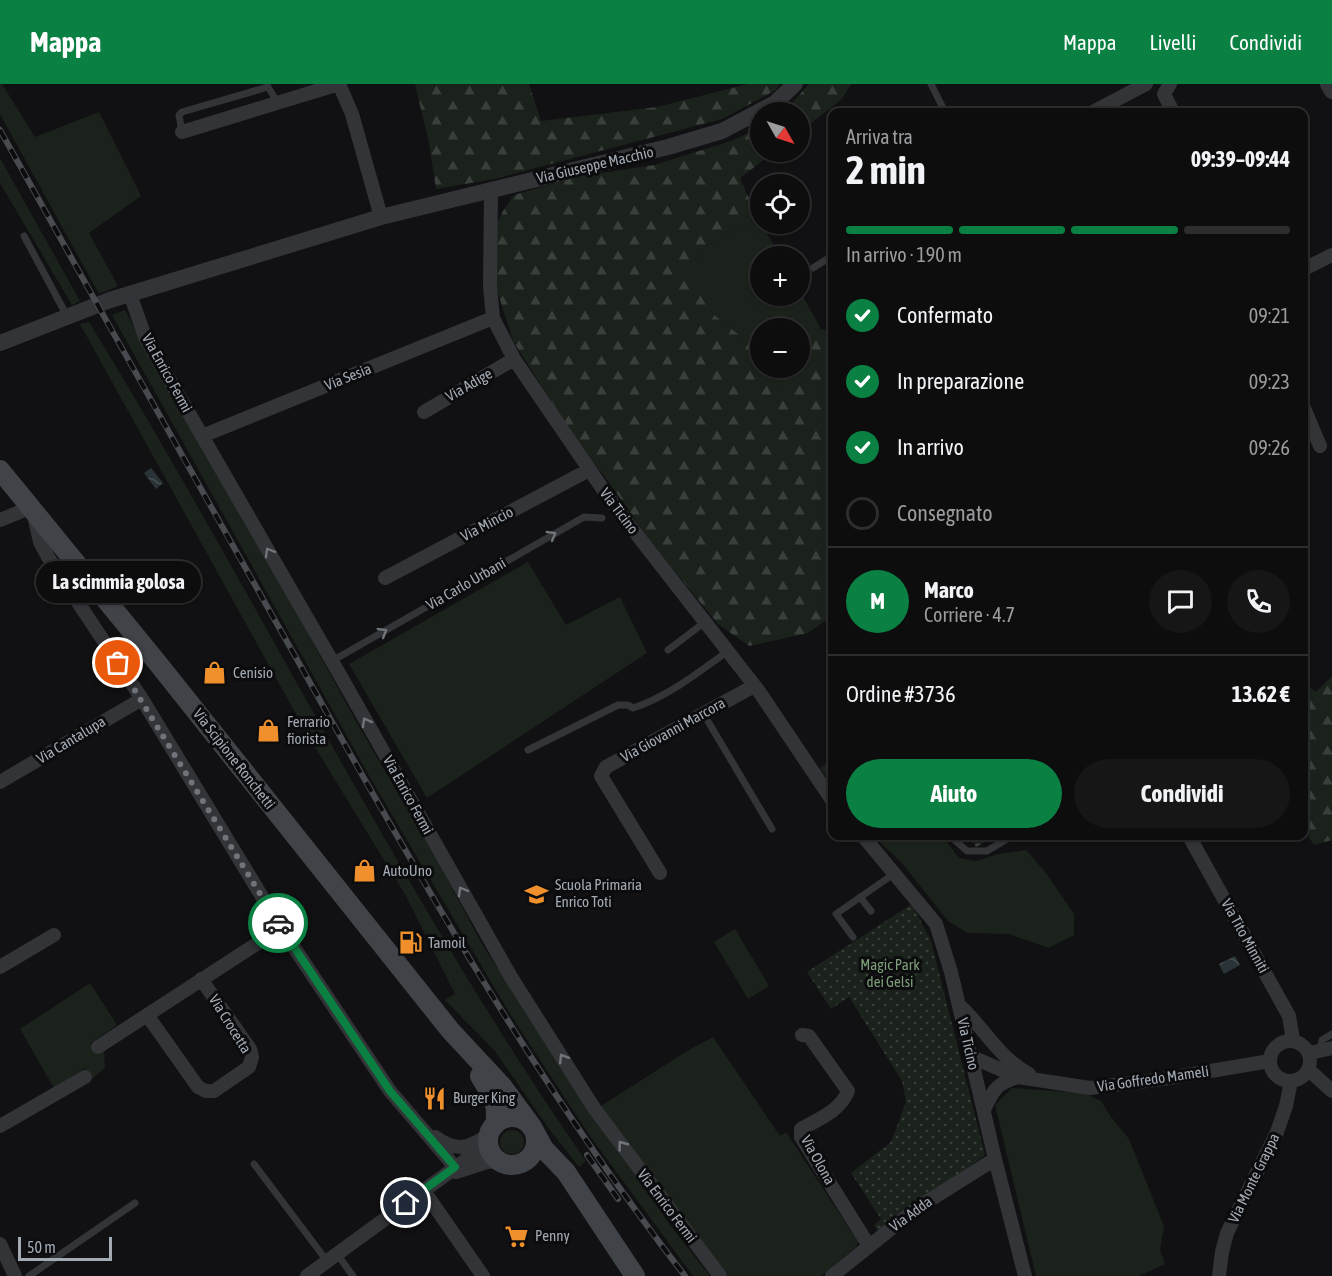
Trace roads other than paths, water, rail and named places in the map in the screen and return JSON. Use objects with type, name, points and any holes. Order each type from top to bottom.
[{"type":"main road","name":"Via Scipione Ronchetti","points":[[0,470],[32,507],[264,804],[466,1050],[492,1073],[532,1127],[544,1149],[562,1167],[636,1276]]},
{"type":"main road","name":"Via Scipione Ronchetti","points":[[466,1050],[494,1098],[496,1107],[491,1134]]},
{"type":"main road","points":[[506,1118],[524,1120],[532,1127],[536,1138],[534,1150],[528,1158],[509,1162],[492,1154],[491,1134],[506,1118]]},
{"type":"main road","name":"Via Scipione Ronchetti","points":[[509,1162],[556,1173],[576,1188]]},
{"type":"street","points":[[182,132],[339,84],[352,114],[381,217]]},
{"type":"street","name":"Via Giuseppe Macchio","points":[[0,343],[130,294],[381,217],[668,147],[722,131],[775,102],[795,84]]},
{"type":"street","points":[[1109,108],[1146,84]]},
{"type":"street","points":[[1170,84],[1164,94],[1171,108]]},
{"type":"street","points":[[1328,84],[1332,91]]},
{"type":"street","name":"Via Ticino","points":[[491,189],[490,287],[493,318],[514,359],[613,504],[754,686],[828,794]]},
{"type":"street","points":[[1308,267],[1332,255]]},
{"type":"street","name":"Via Enrico Fermi","points":[[130,294],[145,337],[517,986],[594,1108],[720,1276]]},
{"type":"street","name":"Via Sesia","points":[[202,436],[493,318]]},
{"type":"street","name":"Via Adige","points":[[424,412],[514,359]]},
{"type":"street","points":[[1308,418],[1320,446]]},
{"type":"street","name":"Via Mincio","points":[[385,578],[589,470]]},
{"type":"street","points":[[0,520],[32,507],[40,542],[141,699],[281,928],[390,1091],[426,1131],[450,1171]]},
{"type":"street","name":"Via Giovanni Marcora","points":[[660,873],[601,776],[606,767],[754,686]]},
{"type":"street","name":"Via Cantalupa","points":[[0,782],[141,699]]},
{"type":"street","name":"Via Ticino","points":[[866,840],[936,924],[959,1005],[1025,1276]]},
{"type":"street","name":"Via Tito Minniti","points":[[1191,840],[1289,1016],[1293,1040]]},
{"type":"street","name":"Via Crocetta","points":[[98,1047],[281,928]]},
{"type":"street","points":[[0,967],[54,934]]},
{"type":"street","name":"Via Crocetta","points":[[147,1015],[198,1087],[206,1091],[214,1091],[249,1067],[252,1057],[250,1049],[201,979]]},
{"type":"street","name":"Via Goffredo Mameli","points":[[959,1005],[977,1022],[1000,1053],[1015,1066],[1036,1078]]},
{"type":"street","name":"Via Olona","points":[[802,1035],[809,1036],[848,1091],[844,1102],[801,1129],[801,1137],[869,1246]]},
{"type":"street","points":[[1293,1040],[1320,1050],[1311,1061],[1309,1070],[1298,1080],[1283,1080],[1271,1069],[1270,1061],[1273,1050],[1281,1042],[1293,1040]]},
{"type":"street","name":"Via Goffredo Mameli","points":[[968,1041],[975,1041],[1000,1053]]},
{"type":"street","name":"Via Goffredo Mameli","points":[[972,1057],[1018,1077],[1090,1088],[1209,1072],[1270,1061]]},
{"type":"street","points":[[1309,1070],[1332,1091]]},
{"type":"street","points":[[0,1126],[85,1077]]},
{"type":"street","points":[[984,1110],[991,1094],[1000,1084],[1018,1077]]},
{"type":"street","name":"Via Monte Grappa","points":[[1218,1276],[1227,1233],[1276,1132],[1286,1106],[1291,1081]]},
{"type":"street","points":[[426,1131],[444,1144],[462,1148],[491,1134]]},
{"type":"street","points":[[307,1276],[450,1171],[491,1134]]},
{"type":"street","name":"Via Adda","points":[[832,1276],[917,1208],[995,1159]]},
{"type":"street","points":[[450,1171],[487,1162],[509,1162]]},
{"type":"street","points":[[424,1191],[483,1276]]},
{"type":"street","points":[[0,1244],[15,1276]]},
{"type":"lane","points":[[931,84],[943,108]]},
{"type":"lane","points":[[24,236],[68,317]]},
{"type":"lane","points":[[813,268],[828,259]]},
{"type":"lane","name":"Via Carlo Urbani","points":[[332,661],[584,517],[602,518]]},
{"type":"lane","points":[[668,650],[705,622]]},
{"type":"lane","points":[[528,750],[618,705],[628,705],[633,708],[646,704],[728,651]]},
{"type":"lane","points":[[703,713],[772,829]]},
{"type":"lane","points":[[955,840],[967,851],[987,851],[1005,840]]},
{"type":"lane","points":[[853,938],[836,914],[895,873]]},
{"type":"lane","points":[[860,897],[871,911]]},
{"type":"lane","points":[[1320,1050],[1322,1040],[1332,1034]]},
{"type":"lane","points":[[254,1164],[332,1258],[353,1276]]},
{"type":"lane","points":[[29,1276],[135,1203]]},
{"type":"water","points":[[151,468],[163,483],[156,489],[144,473]]},
{"type":"water","points":[[1235,956],[1240,965],[1224,974],[1219,964]]},
{"type":"railway","points":[[0,130],[343,742],[434,899],[529,1054],[579,1129],[685,1276]]},
{"type":"railway","points":[[587,1155],[618,1199]]},
{"type":"place","name":"La scimmia golosa","points":[[118,663]]},
{"type":"place","name":"Cenisio","points":[[215,673]]},
{"type":"place","name":"Ferrario fiorista","points":[[269,731]]},
{"type":"place","name":"AutoUno","points":[[365,871]]},
{"type":"place","name":"Scuola Primaria Enrico Toti","points":[[537,894]]},
{"type":"place","name":"Tamoil","points":[[410,943]]},
{"type":"place","name":"Burger King","points":[[435,1098]]},
{"type":"place","name":"Penny","points":[[517,1236]]},
{"type":"park label","name":"Magic Park dei Gelsi","points":[[890,974]]}]
